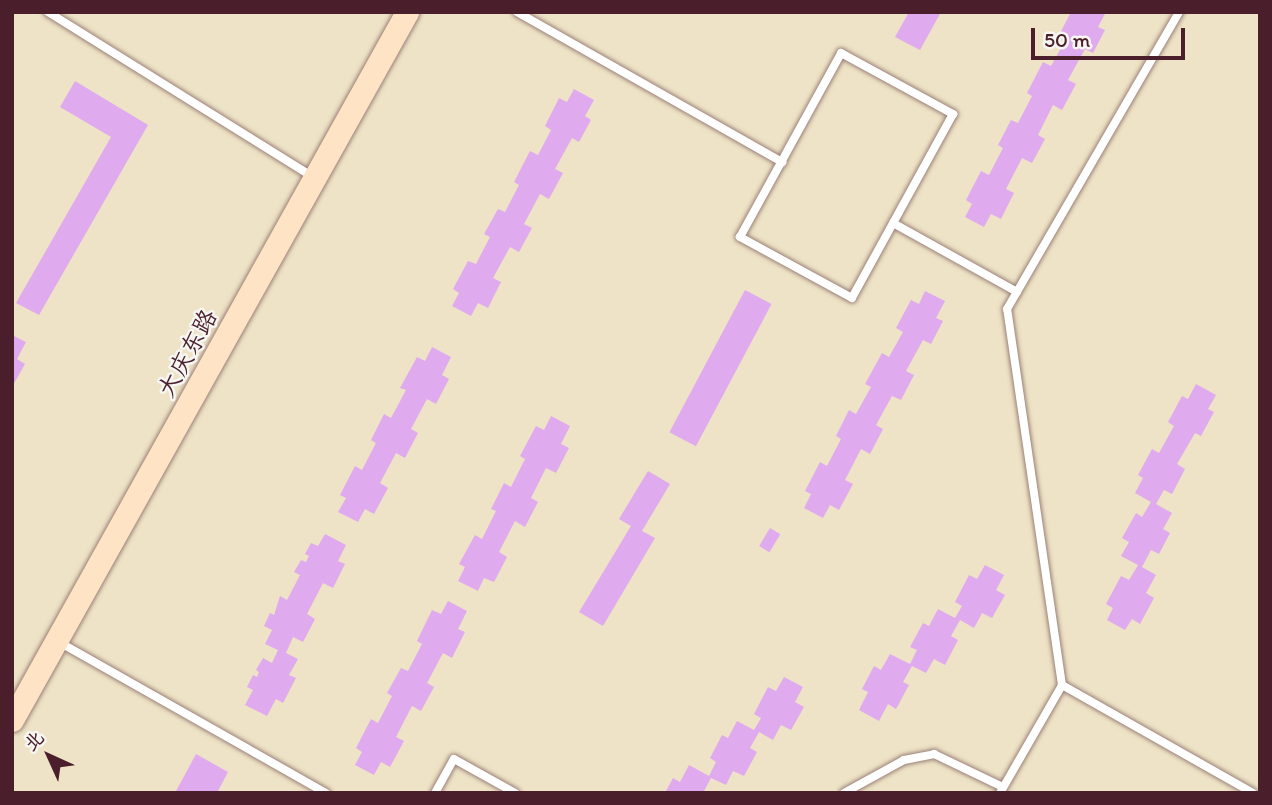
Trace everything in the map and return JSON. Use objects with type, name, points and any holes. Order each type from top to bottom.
[{"type":"main road","name":"大庆东路","points":[[12,720],[407,12]]},
{"type":"lane","points":[[48,12],[315,178]]},
{"type":"lane","points":[[517,12],[782,162]]},
{"type":"lane","points":[[844,793],[904,760],[934,754],[1001,790],[1062,685],[1007,309],[1179,12]]},
{"type":"lane","points":[[841,53],[953,114],[893,223],[852,298],[740,237],[841,53]]},
{"type":"lane","points":[[893,223],[1017,292]]},
{"type":"lane","points":[[57,640],[326,793]]},
{"type":"lane","points":[[1062,685],[1254,793]]},
{"type":"lane","points":[[435,793],[454,759],[515,793]]},
{"type":"building","points":[[909,12],[941,12],[920,50],[895,37]]},
{"type":"building","points":[[1071,12],[1106,12],[1098,27],[1105,30],[1093,53],[1085,49],[1068,80],[1076,84],[1062,110],[1053,105],[1038,135],[1045,139],[1032,163],[1022,158],[1006,189],[1014,193],[1001,219],[991,214],[984,227],[965,217],[972,204],[966,200],[981,171],[989,175],[1003,148],[998,145],[1011,120],[1018,123],[1032,96],[1027,93],[1043,62],[1051,66],[1065,41],[1058,37]]},
{"type":"building","points":[[75,81],[148,125],[39,315],[16,303],[111,137],[60,107]]},
{"type":"building","points":[[574,89],[594,100],[585,116],[591,120],[579,142],[572,138],[555,169],[563,173],[549,199],[540,194],[524,224],[532,228],[519,252],[510,247],[493,278],[501,282],[488,308],[478,303],[471,316],[452,306],[459,293],[453,289],[468,261],[476,264],[490,237],[484,234],[498,209],[505,212],[519,185],[514,182],[530,151],[538,155],[551,130],[545,126],[559,98],[567,102]]},
{"type":"building","points":[[745,290],[771,304],[696,446],[669,432]]},
{"type":"building","points":[[925,291],[945,301],[936,318],[943,321],[931,344],[923,340],[906,371],[914,375],[901,400],[892,396],[876,425],[883,429],[870,454],[861,449],[845,480],[853,484],[839,510],[830,505],[823,518],[804,508],[811,494],[805,491],[820,462],[827,466],[841,439],[836,436],[849,410],[856,414],[871,387],[865,384],[882,353],[889,357],[903,332],[896,328],[911,300],[919,304]]},
{"type":"building","points":[[12,335],[26,342],[17,359],[25,364],[12,387]]},
{"type":"building","points":[[432,347],[451,357],[442,375],[449,379],[436,404],[427,399],[411,429],[418,433],[405,458],[396,453],[380,483],[388,488],[374,514],[365,509],[358,522],[338,512],[346,498],[340,495],[355,466],[362,470],[376,443],[371,440],[384,414],[391,418],[406,390],[400,388],[417,357],[425,361]]},
{"type":"building","points":[[1196,384],[1216,395],[1208,409],[1214,412],[1201,436],[1195,433],[1177,464],[1185,469],[1172,494],[1164,490],[1156,504],[1172,513],[1163,529],[1170,533],[1159,554],[1151,550],[1142,567],[1156,575],[1146,593],[1154,598],[1140,624],[1132,619],[1125,630],[1107,620],[1113,608],[1106,604],[1121,576],[1129,580],[1138,565],[1121,556],[1129,542],[1122,538],[1136,513],[1142,517],[1151,502],[1135,493],[1143,478],[1138,475],[1152,449],[1159,453],[1174,426],[1168,422],[1182,396],[1188,399]]},
{"type":"building","points":[[551,416],[570,426],[561,444],[569,448],[556,473],[546,468],[531,498],[538,502],[525,527],[515,521],[499,552],[507,557],[494,582],[484,578],[478,591],[458,581],[465,567],[459,564],[475,535],[482,539],[496,511],[491,509],[504,483],[511,487],[525,459],[520,456],[536,426],[544,430]]},
{"type":"building","points":[[648,471],[670,484],[642,531],[655,538],[603,626],[579,612],[631,526],[619,519]]},
{"type":"building","points":[[770,528],[780,534],[769,552],[759,546]]},
{"type":"building","points":[[325,534],[346,545],[338,561],[345,564],[333,588],[323,583],[307,614],[315,619],[303,642],[293,637],[286,653],[298,659],[289,675],[296,678],[283,703],[276,699],[267,716],[245,705],[253,690],[247,687],[253,675],[257,677],[259,672],[256,670],[263,658],[272,663],[278,650],[265,644],[272,630],[264,626],[270,613],[274,615],[280,596],[287,600],[300,575],[294,572],[301,560],[306,562],[309,556],[305,554],[311,543],[318,546]]},
{"type":"building","points":[[985,565],[1004,575],[996,590],[1005,595],[992,618],[982,613],[974,628],[960,620],[951,636],[958,640],[945,665],[934,659],[926,673],[912,666],[903,682],[909,685],[896,709],[888,704],[879,721],[859,710],[868,692],[862,689],[874,666],[881,670],[890,654],[910,664],[917,650],[910,647],[923,623],[929,626],[938,609],[955,618],[962,606],[955,602],[969,575],[977,579]]},
{"type":"building","points":[[448,601],[467,611],[458,629],[465,632],[452,658],[443,653],[427,683],[434,687],[421,711],[412,706],[396,737],[404,741],[390,767],[381,762],[374,775],[355,765],[362,752],[356,748],[371,719],[378,723],[392,696],[387,693],[401,668],[408,671],[422,644],[417,641],[432,610],[441,614]]},
{"type":"building","points":[[784,677],[803,687],[795,702],[804,707],[791,730],[781,725],[773,740],[759,732],[750,748],[757,752],[744,776],[733,771],[726,785],[711,778],[703,793],[665,793],[673,778],[680,782],[689,765],[709,776],[716,762],[710,758],[722,735],[728,738],[737,721],[754,730],[761,718],[754,714],[768,687],[776,691]]},
{"type":"building","points":[[196,754],[228,772],[217,793],[175,793]]}]
